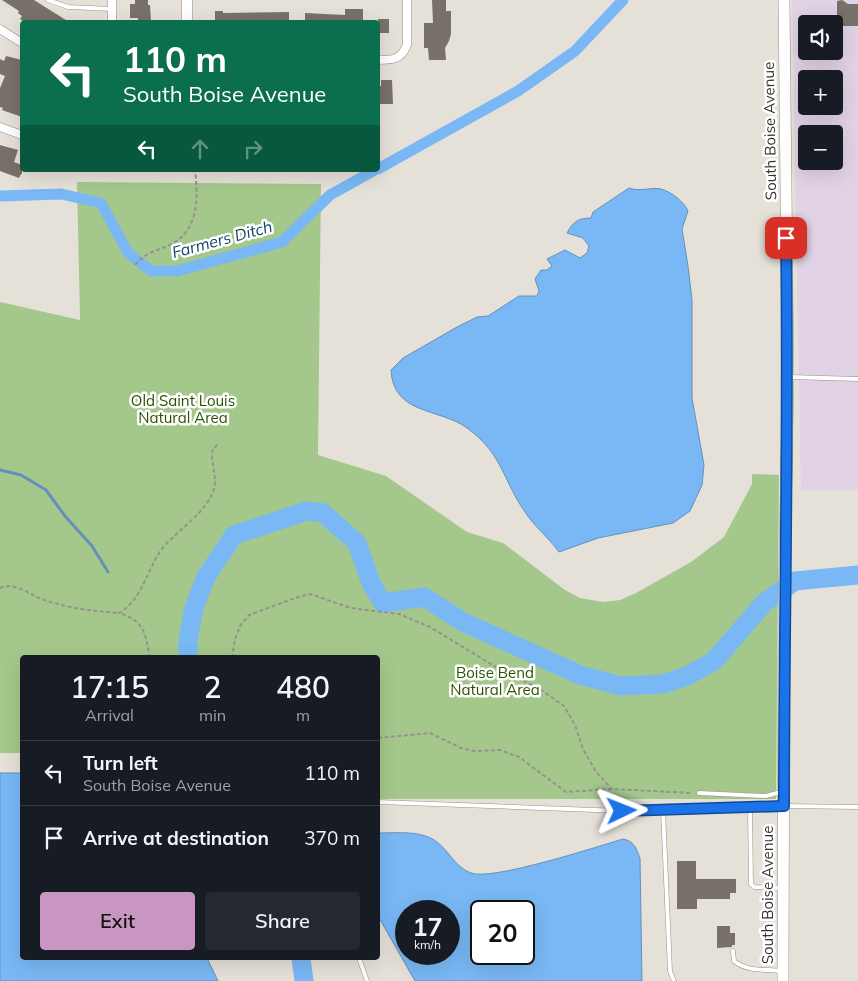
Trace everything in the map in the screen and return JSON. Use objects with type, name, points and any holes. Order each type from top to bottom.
[{"type":"main road","name":"South Boise Avenue","points":[[783,976],[784,607],[788,377],[784,0]]},
{"type":"street","points":[[112,0],[112,20]]},
{"type":"street","points":[[187,0],[187,20]]},
{"type":"street","points":[[380,60],[392,60],[400,56],[407,45],[407,0]]},
{"type":"street","points":[[0,29],[20,42]]},
{"type":"street","points":[[0,127],[20,134]]},
{"type":"lane","points":[[48,0],[68,7],[112,9]]},
{"type":"lane","points":[[788,377],[858,379]]},
{"type":"lane","points":[[699,793],[766,796],[784,792]]},
{"type":"lane","points":[[380,802],[622,811],[784,806],[858,807]]},
{"type":"lane","points":[[750,807],[751,884],[754,887],[783,888]]},
{"type":"lane","points":[[663,810],[670,971],[674,981]]},
{"type":"lane","points":[[734,951],[734,961],[740,966],[783,976]]},
{"type":"lane","points":[[360,960],[367,981]]},
{"type":"path","points":[[135,266],[140,259],[152,250],[175,241],[188,228],[196,207],[195,172]]},
{"type":"path","points":[[119,614],[127,609],[134,599],[159,554],[171,538],[195,517],[209,501],[214,490],[212,454],[213,449],[219,442]]},
{"type":"path","points":[[0,588],[4,586],[15,587],[38,597],[87,611],[119,614],[139,623],[144,630],[149,655]]},
{"type":"path","points":[[232,655],[235,639],[240,626],[250,615],[310,594],[351,608],[399,614],[430,627],[494,666],[540,689],[564,706],[575,725],[583,749],[596,772],[612,789]]},
{"type":"path","points":[[380,738],[430,733],[461,748],[475,751],[500,750],[519,757],[566,792],[612,789],[699,793]]},
{"type":"shaded area","points":[[792,0],[858,0],[858,490],[801,490]]},
{"type":"green space","points":[[77,182],[321,184],[318,455],[386,476],[467,532],[503,543],[565,590],[580,598],[603,602],[620,600],[636,593],[691,562],[724,537],[752,484],[752,474],[779,475],[776,799],[380,799],[380,655],[20,655],[20,753],[0,753],[0,302],[80,320]]},
{"type":"water","points":[[629,188],[637,190],[665,190],[681,201],[688,211],[682,229],[692,300],[692,398],[704,465],[702,485],[690,511],[673,523],[598,538],[559,552],[525,512],[488,447],[467,428],[409,403],[400,395],[394,385],[391,370],[403,358],[457,327],[477,317],[488,316],[519,296],[537,296],[539,291],[535,279],[541,270],[547,270],[552,266],[547,259],[565,250],[580,258],[587,253],[589,246],[583,238],[567,233],[571,226],[576,221],[591,218],[593,212]]},
{"type":"water","points":[[0,773],[20,773],[20,960],[208,960],[218,981],[0,981]]},
{"type":"water","points":[[380,833],[409,833],[431,838],[442,846],[465,870],[471,873],[482,874],[521,868],[623,839],[627,840],[636,848],[640,858],[642,981],[415,981],[406,965],[460,965],[460,900],[395,900],[395,946],[380,920]]},
{"type":"building","points":[[2,0],[34,0],[66,20],[22,20],[20,19],[22,16],[18,13],[19,11]]},
{"type":"building","points":[[135,0],[148,0],[151,20],[130,18],[130,4],[135,4]]},
{"type":"building","points":[[432,0],[446,0],[446,11],[451,11],[451,34],[445,48],[446,60],[429,60],[428,48],[424,48],[424,23],[433,23]]},
{"type":"building","points":[[842,0],[848,4],[858,4],[858,26],[843,26],[843,15],[837,15],[837,1]]},
{"type":"building","points":[[345,9],[363,9],[363,20],[305,20],[305,13],[345,15]]},
{"type":"building","points":[[215,11],[223,11],[223,13],[289,12],[289,20],[215,20]]},
{"type":"building","points":[[389,19],[389,33],[380,33],[380,20],[378,20]]},
{"type":"building","points":[[6,56],[20,60],[20,116],[2,110],[3,108],[0,107],[0,88],[5,76],[0,74],[0,59],[4,61]]},
{"type":"building","points":[[381,80],[392,80],[393,104],[380,104]]},
{"type":"building","points":[[0,145],[18,150],[14,162],[20,164],[20,172],[22,174],[19,178],[0,171]]},
{"type":"building","points":[[677,861],[696,861],[696,879],[736,879],[736,893],[730,893],[730,899],[697,899],[697,909],[677,909]]},
{"type":"building","points":[[717,926],[730,926],[730,933],[735,933],[735,945],[717,948]]},
{"type":"waterway","name":"Farmers Ditch","points":[[380,168],[518,91],[575,51],[623,0]]},
{"type":"waterway","name":"Farmers Ditch","points":[[0,196],[61,194],[101,203],[128,253],[151,271],[177,271],[282,242],[330,195],[371,172]]},
{"type":"waterway","points":[[0,470],[21,475],[46,490],[65,516],[92,546],[108,572]]},
{"type":"waterway","points":[[188,655],[188,640],[194,608],[206,577],[234,535],[307,511],[323,513],[357,543],[371,583],[383,603],[424,597],[463,622],[580,675],[621,686],[663,684],[687,676],[714,661],[765,602],[795,581],[858,575]]},
{"type":"waterway","points":[[301,960],[304,981]]},
{"type":"route","points":[[622,811],[784,806],[784,607],[788,377],[786,238]]},
{"type":"park label","name":"Old Saint Louis Natural Area","points":[[183,410]]},
{"type":"park label","name":"Boise Bend Natural Area","points":[[495,682]]}]
